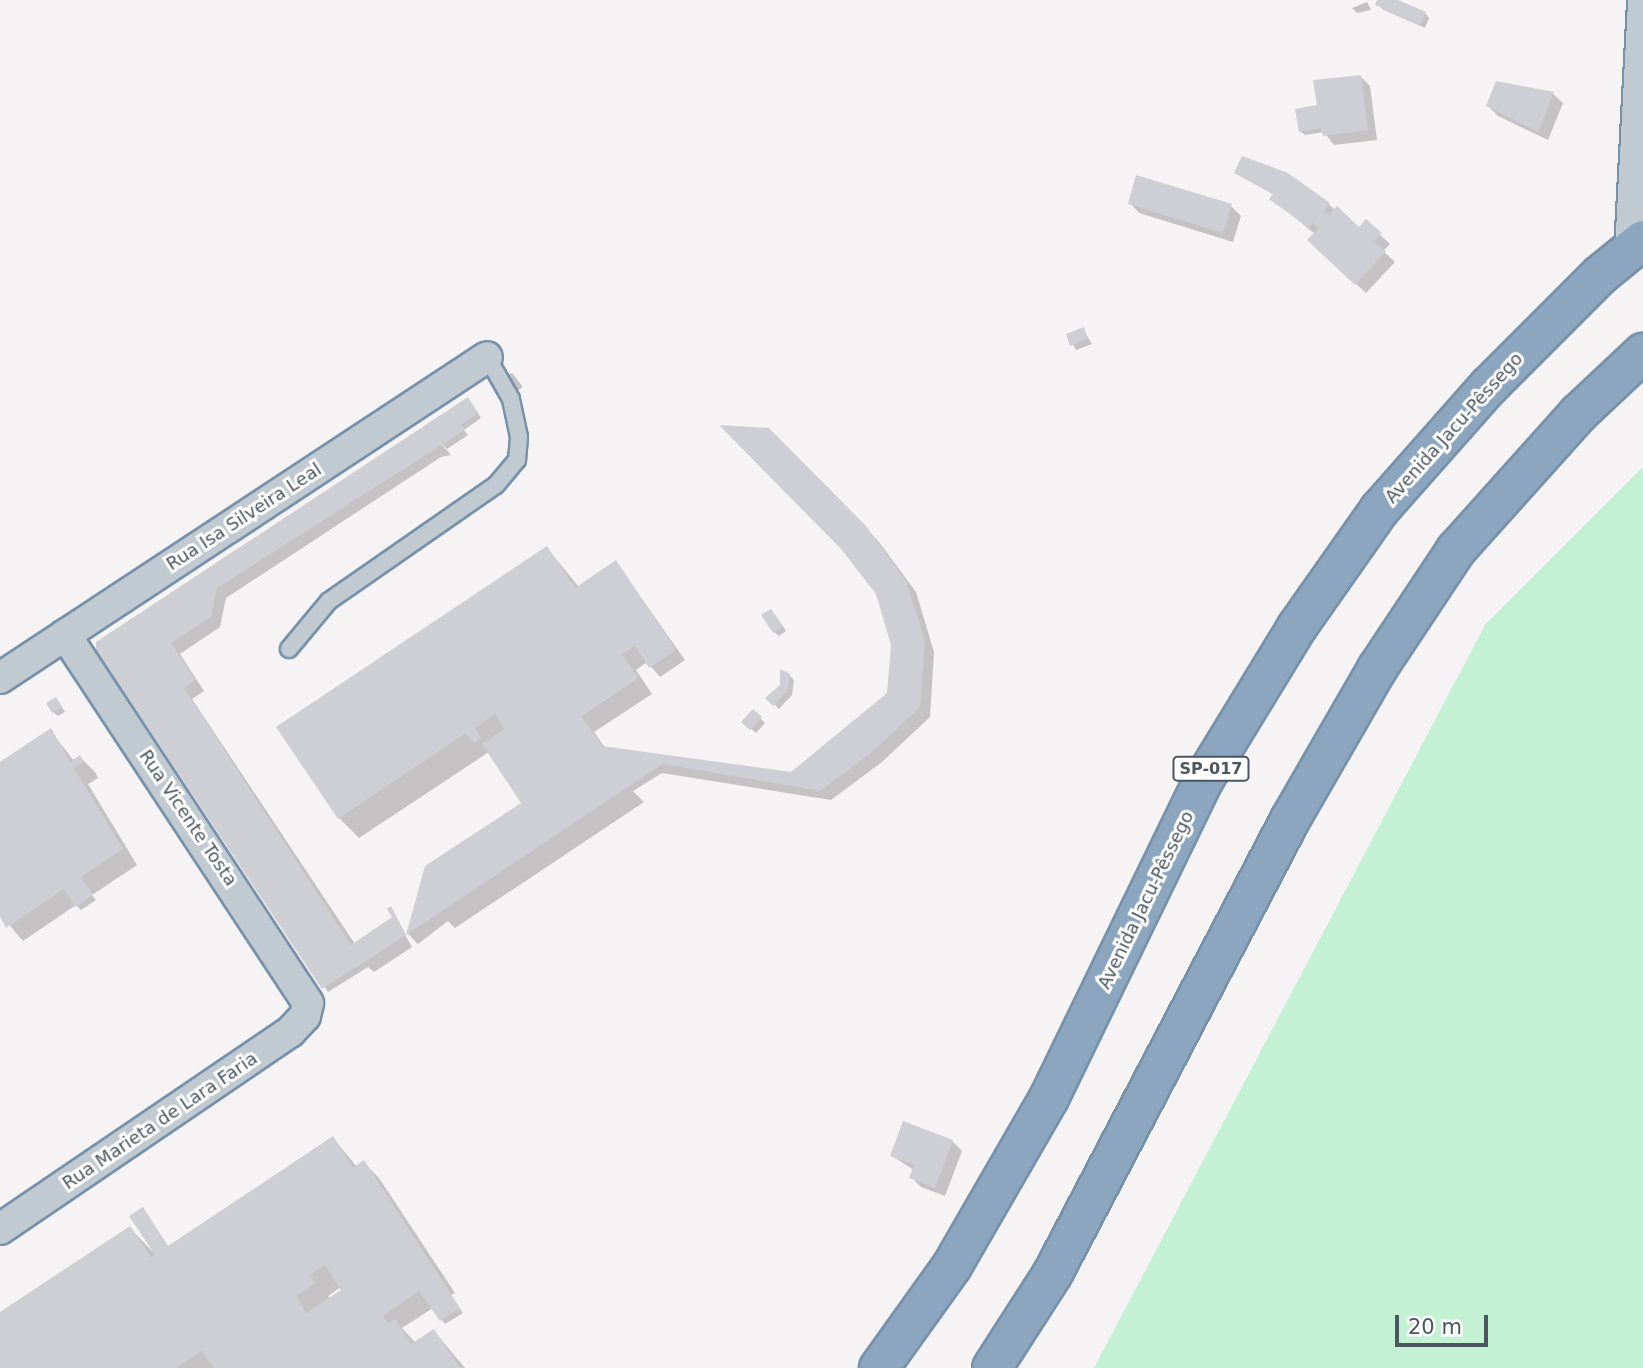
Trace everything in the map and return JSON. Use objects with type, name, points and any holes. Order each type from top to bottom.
[{"type":"highway","name":"Avenida Jacu-Pêssego","points":[[878,1368],[952,1266],[1043,1109],[1203,781],[1297,627],[1380,509],[1424,458],[1488,387],[1636,246]]},
{"type":"highway","points":[[992,1368],[1054,1273],[1291,818],[1377,670],[1456,550],[1579,413],[1643,353]]},
{"type":"street","points":[[1636,246],[1643,1]]},
{"type":"street","name":"Rua Isa Silveira Leal","points":[[0,678],[487,356]]},
{"type":"street","name":"Rua Vicente Tosta","points":[[65,635],[308,1003]]},
{"type":"street","name":"Rua Marieta de Lara Faria","points":[[0,1229],[290,1032],[305,1016],[308,1003]]},
{"type":"lane","points":[[289,649],[328,601],[496,485],[517,460],[519,437],[510,399],[487,356]]},
{"type":"green space","points":[[1643,467],[1643,1368],[1094,1368],[1485,625]]},
{"type":"building","points":[[1377,0],[1398,0],[1426,12],[1420,25],[1375,5]]},
{"type":"building","points":[[1361,75],[1368,130],[1323,136],[1321,128],[1299,132],[1295,109],[1317,105],[1313,80]]},
{"type":"building","points":[[1496,81],[1554,92],[1538,132],[1486,106]]},
{"type":"building","points":[[1242,156],[1288,173],[1330,203],[1324,210],[1329,215],[1337,206],[1359,227],[1366,219],[1382,233],[1374,241],[1386,251],[1355,285],[1307,240],[1319,228],[1313,223],[1309,228],[1269,199],[1273,194],[1234,173]]},
{"type":"building","points":[[1136,175],[1232,204],[1223,233],[1128,204]]},
{"type":"building","points":[[1084,327],[1088,339],[1070,346],[1066,334]]},
{"type":"building","points":[[468,397],[478,413],[461,425],[465,430],[217,588],[211,617],[171,643],[196,680],[184,688],[351,945],[392,917],[387,909],[391,906],[406,935],[322,989],[96,650],[96,642]]},
{"type":"building","points":[[719,425],[769,428],[866,526],[906,581],[925,641],[920,707],[872,752],[820,791],[663,764],[406,935],[425,866],[521,803],[482,744],[504,729],[495,714],[475,728],[481,738],[474,743],[466,733],[338,819],[276,727],[547,546],[575,588],[616,560],[676,650],[649,668],[635,646],[622,654],[638,678],[582,716],[602,746],[791,772],[887,693],[891,645],[876,594],[842,550]]},
{"type":"building","points":[[771,609],[783,626],[773,633],[761,615]]},
{"type":"building","points":[[780,669],[790,674],[788,690],[773,706],[765,698],[780,685]]},
{"type":"building","points":[[56,697],[62,707],[52,713],[46,703]]},
{"type":"building","points":[[753,709],[762,717],[750,730],[741,722]]},
{"type":"building","points":[[51,728],[70,762],[80,755],[84,762],[74,768],[123,849],[81,877],[93,895],[75,907],[64,889],[6,928],[0,917],[0,762]]},
{"type":"building","points":[[903,1121],[953,1140],[935,1188],[909,1178],[914,1165],[890,1156]]},
{"type":"building","points":[[333,1136],[353,1168],[364,1160],[460,1308],[440,1321],[419,1291],[383,1316],[388,1323],[395,1319],[411,1344],[434,1329],[460,1368],[214,1368],[202,1351],[176,1368],[0,1368],[0,1312],[130,1226],[151,1257],[155,1255],[129,1216],[143,1207],[168,1246]],"holes":[[[325,1265],[341,1290],[306,1313],[296,1296],[315,1284],[310,1275]]]}]
